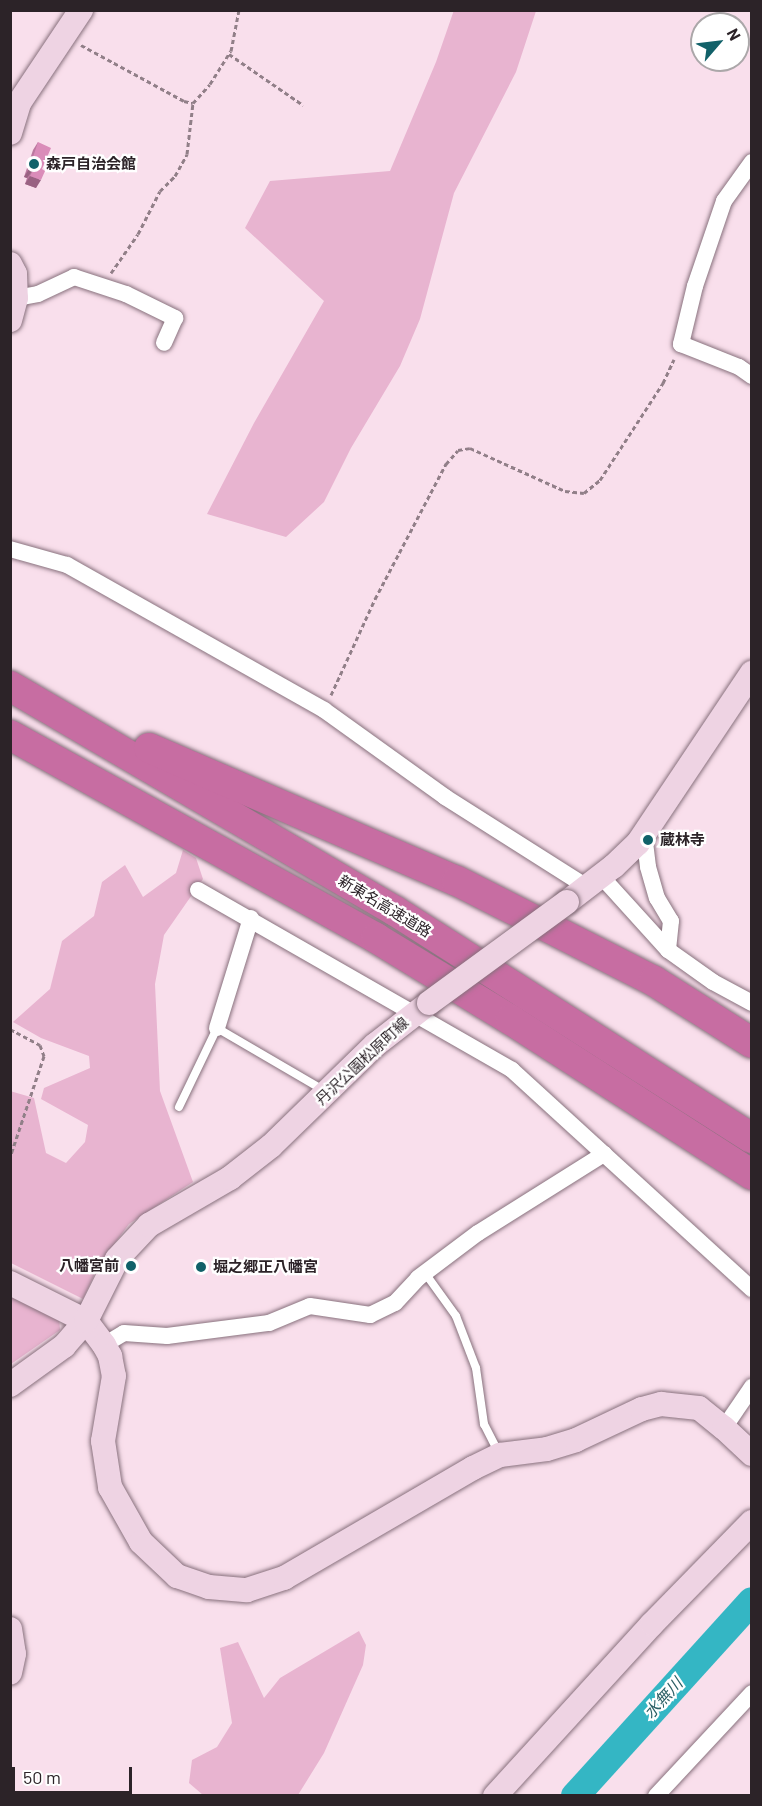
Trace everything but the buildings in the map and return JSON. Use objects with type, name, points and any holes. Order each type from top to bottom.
[{"type":"highway","points":[[13,687],[457,881],[558,930],[654,981],[752,1042]]},
{"type":"highway","name":"新東名高速道路","points":[[13,687],[395,911],[752,1138]]},
{"type":"highway","points":[[10,735],[376,938],[521,1026],[752,1175]]},
{"type":"street","points":[[10,133],[19,103],[81,10]]},
{"type":"street","points":[[752,162],[724,201],[695,286],[681,344],[739,367],[752,376]]},
{"type":"street","points":[[10,264],[15,274],[14,309]]},
{"type":"street","points":[[14,309],[38,294],[74,277],[126,294],[175,318],[165,343]]},
{"type":"street","points":[[10,549],[67,565],[324,710],[445,797],[594,882],[668,950],[713,982],[752,1004]]},
{"type":"street","name":"丹沢公園松原町線","points":[[10,1385],[64,1346],[117,1259],[148,1225],[230,1178],[271,1146],[375,1045],[594,882],[644,834],[752,673]]},
{"type":"street","points":[[644,834],[648,867],[657,898],[671,921],[668,950]]},
{"type":"street","points":[[198,890],[421,1009],[512,1070],[752,1289]]},
{"type":"street","points":[[217,1028],[251,918]]},
{"type":"street","points":[[104,1345],[124,1333],[166,1336],[268,1323],[310,1306],[370,1315],[395,1303],[425,1273],[478,1233],[604,1154]]},
{"type":"street","points":[[15,1285],[80,1317],[104,1345],[114,1376],[103,1441],[110,1487],[141,1542],[177,1576],[209,1587],[247,1590],[284,1578],[472,1468],[500,1455],[547,1449],[661,1404],[699,1408],[752,1454]]},
{"type":"street","points":[[724,1428],[752,1387]]},
{"type":"street","points":[[495,1796],[652,1624],[752,1522]]},
{"type":"street","points":[[10,1629],[14,1654],[10,1673]]},
{"type":"street","points":[[656,1796],[752,1693]]},
{"type":"lane","points":[[179,1107],[217,1028],[327,1093]]},
{"type":"lane","points":[[425,1273],[456,1316],[476,1368],[484,1424],[500,1455]]},
{"type":"path","points":[[102,286],[138,234],[160,191],[175,176],[187,154],[193,103],[210,84],[229,54],[239,10]]},
{"type":"path","points":[[64,36],[184,101],[193,103]]},
{"type":"path","points":[[229,54],[303,105]]},
{"type":"path","points":[[324,710],[375,599],[446,464],[458,450],[470,448],[565,491],[584,494],[600,480],[663,383],[681,344]]},
{"type":"path","points":[[10,1029],[40,1045],[44,1056],[10,1157]]},
{"type":"shaded area","points":[[454,10],[536,11],[516,72],[454,193],[420,319],[400,366],[351,448],[324,502],[286,537],[207,514],[254,423],[324,301],[245,228],[270,181],[390,171],[436,62]]},
{"type":"shaded area","points":[[183,850],[196,858],[203,879],[164,935],[155,984],[160,1091],[193,1182],[129,1224],[99,1265],[83,1299],[11,1263],[10,1091],[34,1098],[46,1153],[66,1163],[85,1142],[88,1125],[41,1099],[44,1088],[90,1068],[89,1056],[41,1038],[13,1022],[50,989],[62,941],[94,916],[102,882],[125,865],[143,897],[176,873]]},
{"type":"shaded area","points":[[10,1290],[59,1316],[60,1330],[11,1364]]},
{"type":"shaded area","points":[[359,1631],[366,1645],[363,1665],[324,1753],[298,1795],[203,1795],[189,1783],[192,1760],[217,1747],[232,1723],[220,1648],[238,1642],[264,1698],[280,1678]]},
{"type":"waterway","name":"水無川","points":[[575,1796],[752,1601]]},
{"type":"place","name":"森戸自治会館","points":[[34,164]]},
{"type":"place","name":"蔵林寺","points":[[648,840]]},
{"type":"place","name":"八幡宮前","points":[[131,1266]]},
{"type":"place","name":"堀之郷正八幡宮","points":[[201,1267]]}]
